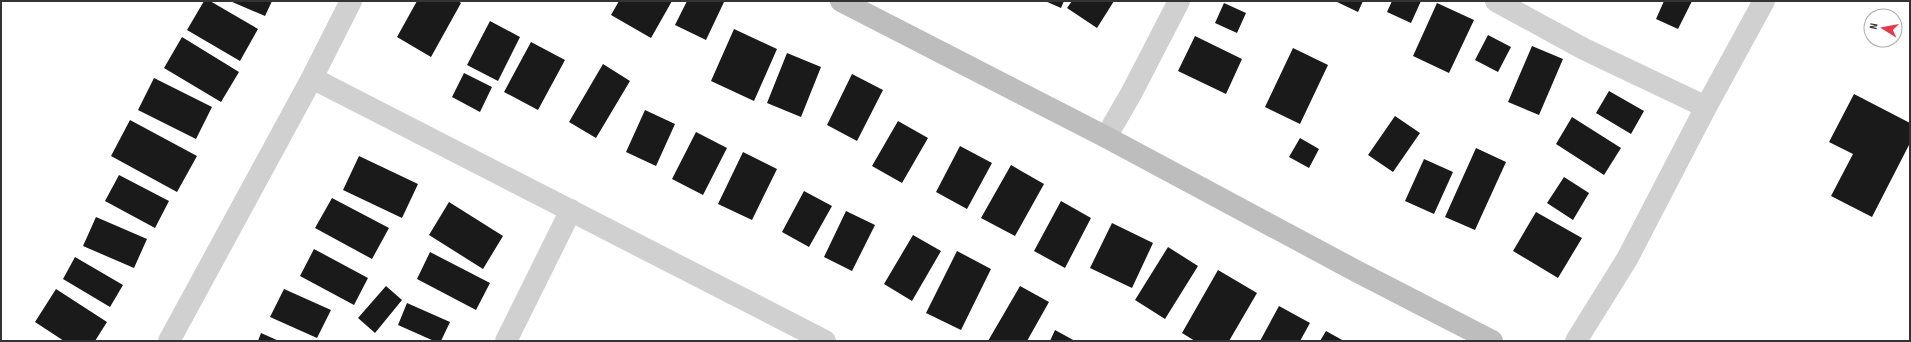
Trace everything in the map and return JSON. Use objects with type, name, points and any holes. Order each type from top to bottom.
[{"type":"street","points":[[170,341],[312,78],[351,1]]},
{"type":"street","points":[[841,1],[1106,137],[1358,272],[1492,341]]},
{"type":"street","points":[[1106,137],[1136,85],[1179,1]]},
{"type":"street","points":[[1496,1],[1584,49],[1706,107]]},
{"type":"street","points":[[1576,341],[1627,259],[1706,107],[1764,1]]},
{"type":"street","points":[[312,78],[825,341]]},
{"type":"street","points":[[506,341],[571,210]]},
{"type":"building","points":[[204,1],[210,1],[258,29],[240,61],[187,30]]},
{"type":"building","points":[[230,1],[272,1],[265,16]]},
{"type":"building","points":[[417,1],[458,1],[461,3],[431,57],[397,37]]},
{"type":"building","points":[[619,1],[672,1],[651,38],[611,15]]},
{"type":"building","points":[[687,1],[724,2],[706,40],[675,25]]},
{"type":"building","points":[[1045,1],[1064,1],[1061,8]]},
{"type":"building","points":[[1072,1],[1114,1],[1097,28],[1067,8]]},
{"type":"building","points":[[1335,1],[1363,1],[1358,12]]},
{"type":"building","points":[[1392,1],[1421,1],[1411,23],[1387,12]]},
{"type":"building","points":[[1664,1],[1692,1],[1678,29],[1656,19]]},
{"type":"building","points":[[1224,3],[1246,13],[1237,33],[1215,23]]},
{"type":"building","points":[[1437,3],[1474,20],[1449,73],[1413,56]]},
{"type":"building","points":[[490,21],[520,37],[498,81],[467,65]]},
{"type":"building","points":[[734,29],[777,49],[754,101],[711,81]]},
{"type":"building","points":[[1488,35],[1511,47],[1498,72],[1475,60]]},
{"type":"building","points":[[1195,36],[1242,59],[1226,94],[1178,71]]},
{"type":"building","points":[[182,37],[239,72],[221,102],[164,68]]},
{"type":"building","points":[[531,42],[565,60],[538,110],[504,92]]},
{"type":"building","points":[[1532,46],[1563,59],[1539,115],[1508,102]]},
{"type":"building","points":[[1293,48],[1328,65],[1300,124],[1265,107]]},
{"type":"building","points":[[787,53],[821,67],[801,117],[767,103]]},
{"type":"building","points":[[603,64],[630,81],[596,138],[569,122]]},
{"type":"building","points":[[464,73],[492,87],[480,112],[452,97]]},
{"type":"building","points":[[852,74],[883,90],[857,141],[827,125]]},
{"type":"building","points":[[154,78],[212,107],[196,139],[138,110]]},
{"type":"building","points":[[1609,91],[1644,111],[1631,134],[1596,113]]},
{"type":"building","points":[[1854,94],[1910,123],[1910,143],[1872,217],[1831,196],[1853,154],[1829,142]]},
{"type":"building","points":[[645,110],[675,124],[656,166],[626,152]]},
{"type":"building","points":[[1395,116],[1420,133],[1393,172],[1368,155]]},
{"type":"building","points":[[1572,117],[1621,148],[1604,175],[1556,144]]},
{"type":"building","points":[[130,120],[197,156],[177,192],[111,156]]},
{"type":"building","points":[[898,121],[928,138],[902,183],[872,166]]},
{"type":"building","points":[[696,132],[727,148],[703,195],[672,179]]},
{"type":"building","points":[[1300,138],[1319,149],[1309,168],[1289,157]]},
{"type":"building","points":[[960,146],[992,163],[967,209],[936,192]]},
{"type":"building","points":[[1476,148],[1506,162],[1475,230],[1445,217]]},
{"type":"building","points":[[743,152],[777,169],[752,220],[718,204]]},
{"type":"building","points":[[359,156],[418,184],[402,218],[343,190]]},
{"type":"building","points":[[1424,159],[1453,172],[1434,214],[1405,201]]},
{"type":"building","points":[[1011,165],[1044,184],[1015,236],[981,218]]},
{"type":"building","points":[[119,175],[169,201],[155,228],[105,201]]},
{"type":"building","points":[[1564,177],[1589,193],[1573,220],[1547,203]]},
{"type":"building","points":[[804,191],[832,206],[809,247],[782,232]]},
{"type":"building","points":[[332,198],[389,228],[372,259],[315,228]]},
{"type":"building","points":[[1061,201],[1091,218],[1065,268],[1034,251]]},
{"type":"building","points":[[449,202],[503,236],[483,269],[429,235]]},
{"type":"building","points":[[846,211],[875,225],[852,271],[824,257]]},
{"type":"building","points":[[1536,212],[1582,238],[1558,278],[1513,251]]},
{"type":"building","points":[[96,217],[147,239],[134,268],[83,246]]},
{"type":"building","points":[[1112,223],[1153,243],[1132,288],[1090,268]]},
{"type":"building","points":[[913,235],[941,251],[912,301],[884,284]]},
{"type":"building","points":[[1168,247],[1198,266],[1165,319],[1135,300]]},
{"type":"building","points":[[314,249],[368,278],[354,305],[300,276]]},
{"type":"building","points":[[957,251],[991,269],[961,330],[926,313]]},
{"type":"building","points":[[430,252],[490,283],[476,310],[417,279]]},
{"type":"building","points":[[75,257],[123,285],[110,307],[63,279]]},
{"type":"building","points":[[1218,270],[1257,293],[1229,341],[1195,341],[1182,333]]},
{"type":"building","points":[[386,286],[402,300],[375,333],[358,318]]},
{"type":"building","points":[[1020,286],[1049,302],[1027,341],[988,341]]},
{"type":"building","points":[[56,289],[107,322],[95,341],[64,341],[35,322]]},
{"type":"building","points":[[284,289],[331,310],[317,338],[270,317]]},
{"type":"building","points":[[407,303],[450,322],[441,341],[434,341],[398,325]]},
{"type":"building","points":[[1279,306],[1310,323],[1300,341],[1260,341]]},
{"type":"building","points":[[1055,330],[1075,341],[1050,341]]},
{"type":"building","points":[[1326,331],[1344,341],[1320,341]]},
{"type":"building","points":[[261,333],[279,341],[258,341]]}]
